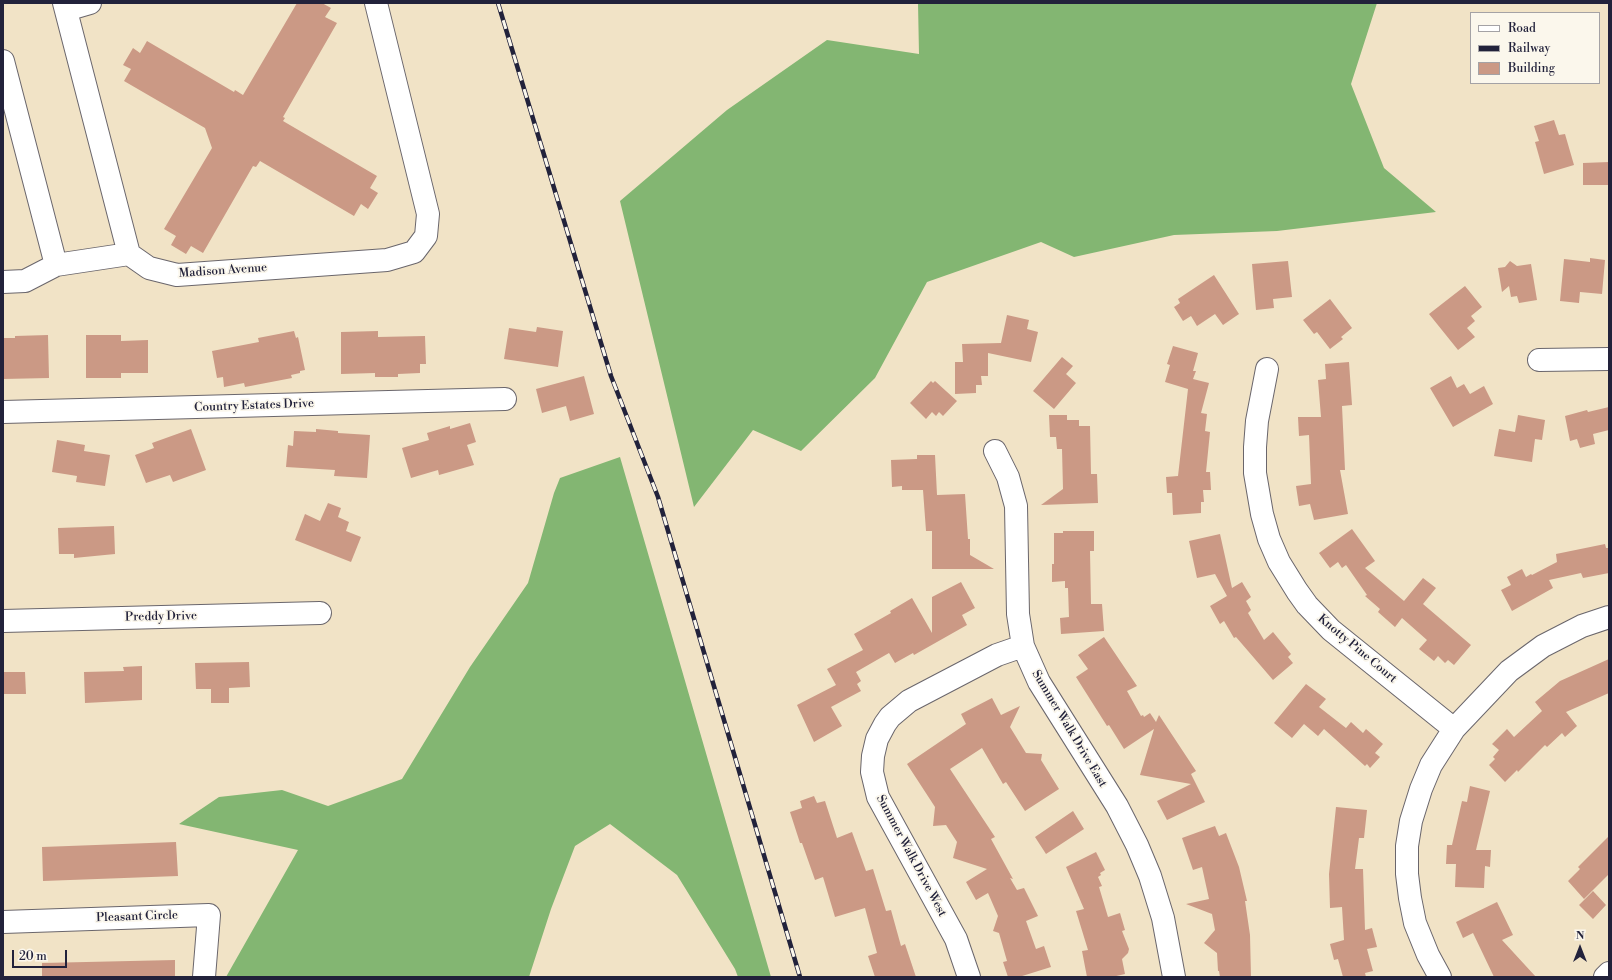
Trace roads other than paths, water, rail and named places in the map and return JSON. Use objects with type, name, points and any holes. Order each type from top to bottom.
[{"type":"street","points":[[3,282],[25,281],[56,265],[129,254],[65,6],[90,3]]},
{"type":"street","name":"Madison Avenue","points":[[129,254],[149,268],[177,276],[387,260],[414,252],[426,236],[428,214],[376,3]]},
{"type":"street","points":[[3,61],[56,265]]},
{"type":"street","points":[[1539,360],[1609,359]]},
{"type":"street","name":"Knotty Pine Court","points":[[1267,369],[1257,421],[1255,473],[1262,514],[1272,547],[1279,562],[1304,600],[1331,630],[1454,729]]},
{"type":"street","name":"Country Estates Drive","points":[[3,412],[505,399]]},
{"type":"street","name":"Summer Walk Drive East","points":[[994,451],[1008,477],[1016,506],[1018,614],[1022,646],[1039,682],[1117,806],[1137,845],[1150,876],[1163,918],[1174,977]]},
{"type":"street","name":"Preddy Drive","points":[[3,621],[320,613]]},
{"type":"street","points":[[1440,977],[1421,939],[1413,915],[1407,882],[1407,846],[1413,813],[1421,789],[1435,757],[1454,729],[1509,671],[1543,646],[1582,626],[1609,617]]},
{"type":"street","name":"Summer Walk Drive West","points":[[970,977],[956,939],[878,797],[872,772],[873,756],[877,739],[885,724],[890,717],[909,701],[997,656],[1022,646]]},
{"type":"street","name":"Pleasant Circle","points":[[3,922],[209,915],[204,977]]},
{"type":"street","points":[[1605,977],[1609,973]]},
{"type":"railway","points":[[498,3],[611,376],[658,497],[800,977]]}]
